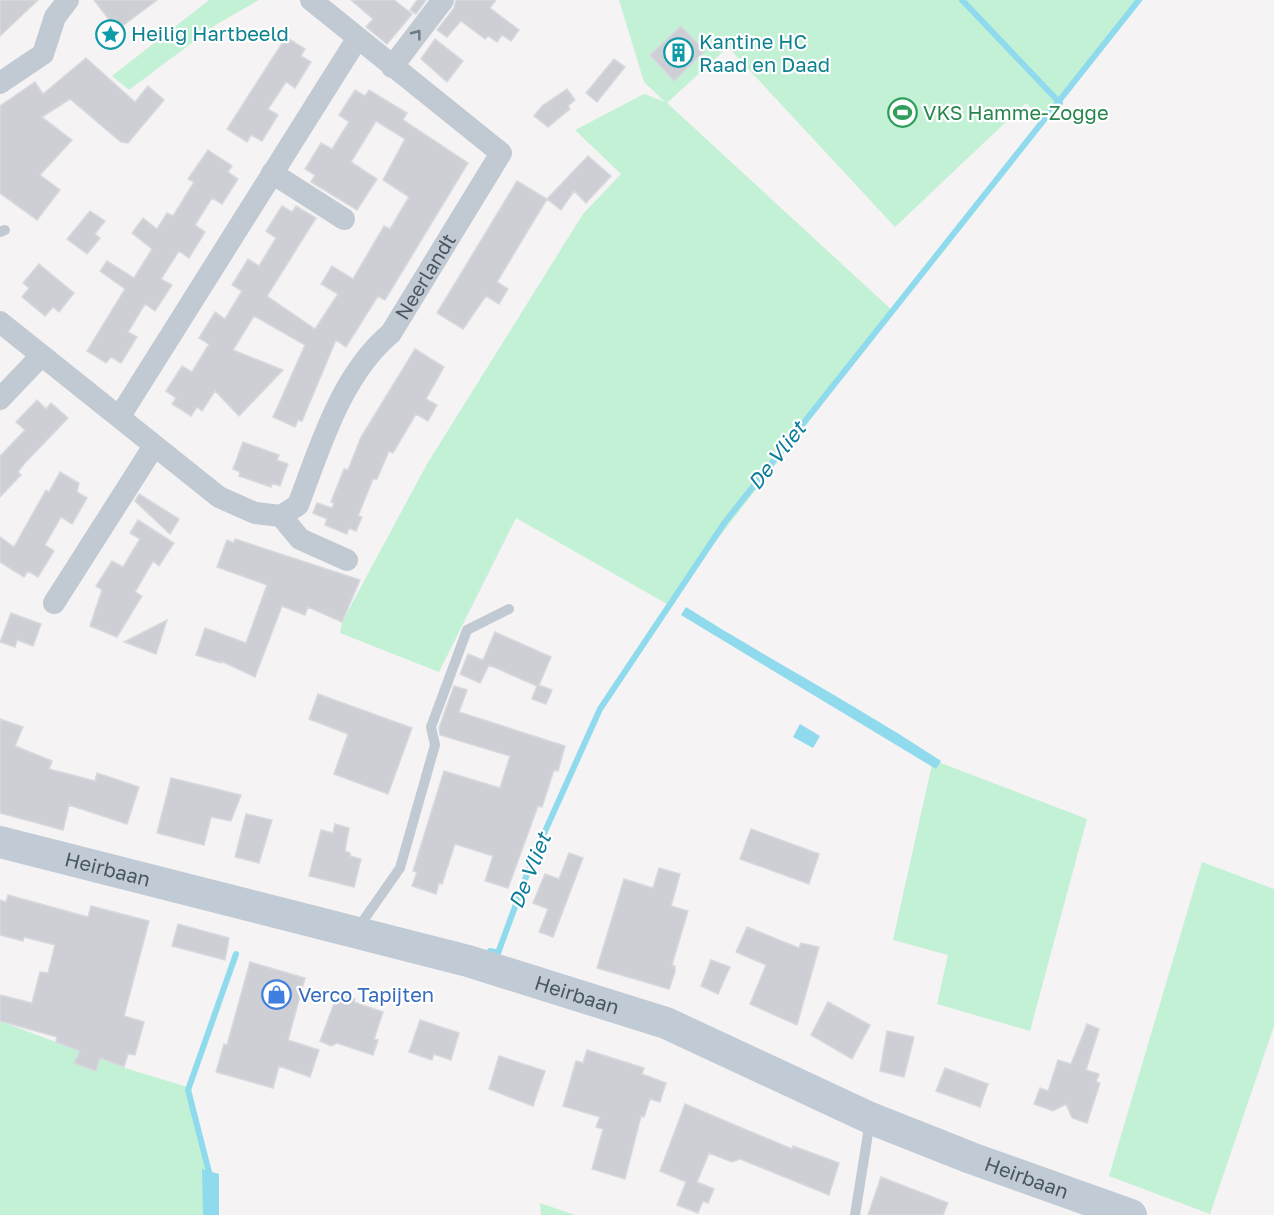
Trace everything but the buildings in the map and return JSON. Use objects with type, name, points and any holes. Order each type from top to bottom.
[{"type":"main road","name":"Heirbaan","points":[[0,842],[468,961],[666,1023],[870,1118],[971,1158],[1131,1215]]},
{"type":"street","points":[[0,83],[43,54],[55,17],[68,0]]},
{"type":"street","name":"Neerlandt","points":[[281,516],[298,505],[352,377],[375,347],[392,333],[501,153],[311,0]]},
{"type":"street","points":[[392,67],[443,0]]},
{"type":"street","points":[[120,416],[357,39]]},
{"type":"street","points":[[272,173],[344,219]]},
{"type":"street","points":[[0,322],[219,497],[255,513],[281,516],[300,539],[347,560]]},
{"type":"street","points":[[0,399],[41,356]]},
{"type":"street","points":[[54,603],[154,446]]},
{"type":"lane","points":[[356,931],[400,868],[435,745],[431,727],[468,630],[509,609]]},
{"type":"lane","points":[[855,1215],[870,1118]]},
{"type":"green space","points":[[209,0],[259,0],[217,24],[129,90],[112,76]]},
{"type":"green space","points":[[619,0],[1142,0],[1045,122],[1026,103],[895,227],[728,47],[667,103],[894,312],[667,604],[516,518],[439,672],[340,633],[342,622],[427,464],[583,214],[621,174],[575,130],[644,94],[665,102],[644,82]]},
{"type":"green space","points":[[933,760],[1087,819],[1030,1031],[937,1004],[948,955],[893,940]]},
{"type":"green space","points":[[1202,862],[1274,889],[1274,1026],[1210,1214],[1109,1176]]},
{"type":"green space","points":[[0,1021],[125,1068],[191,1088],[210,1169],[215,1215],[0,1215]]},
{"type":"green space","points":[[540,1203],[575,1215],[541,1215]]},
{"type":"water","points":[[686,607],[941,761],[936,769],[681,615]]},
{"type":"water","points":[[800,724],[820,736],[813,748],[793,737]]},
{"type":"water","points":[[202,1169],[219,1174],[219,1215],[203,1215]]},
{"type":"waterway","points":[[962,0],[1060,103]]},
{"type":"waterway","name":"De Vliet","points":[[490,951],[498,953],[533,858],[600,709],[725,522],[1139,0]]},
{"type":"waterway","points":[[210,1176],[188,1090],[236,954]]},
{"type":"place","name":"Heilig Hartbeeld","points":[[110,34]]},
{"type":"place","name":"Kantine HC Raad en Daad","points":[[678,53]]},
{"type":"place","name":"VKS Hamme-Zogge","points":[[902,113]]},
{"type":"place","name":"Verco Tapijten","points":[[277,995]]}]
